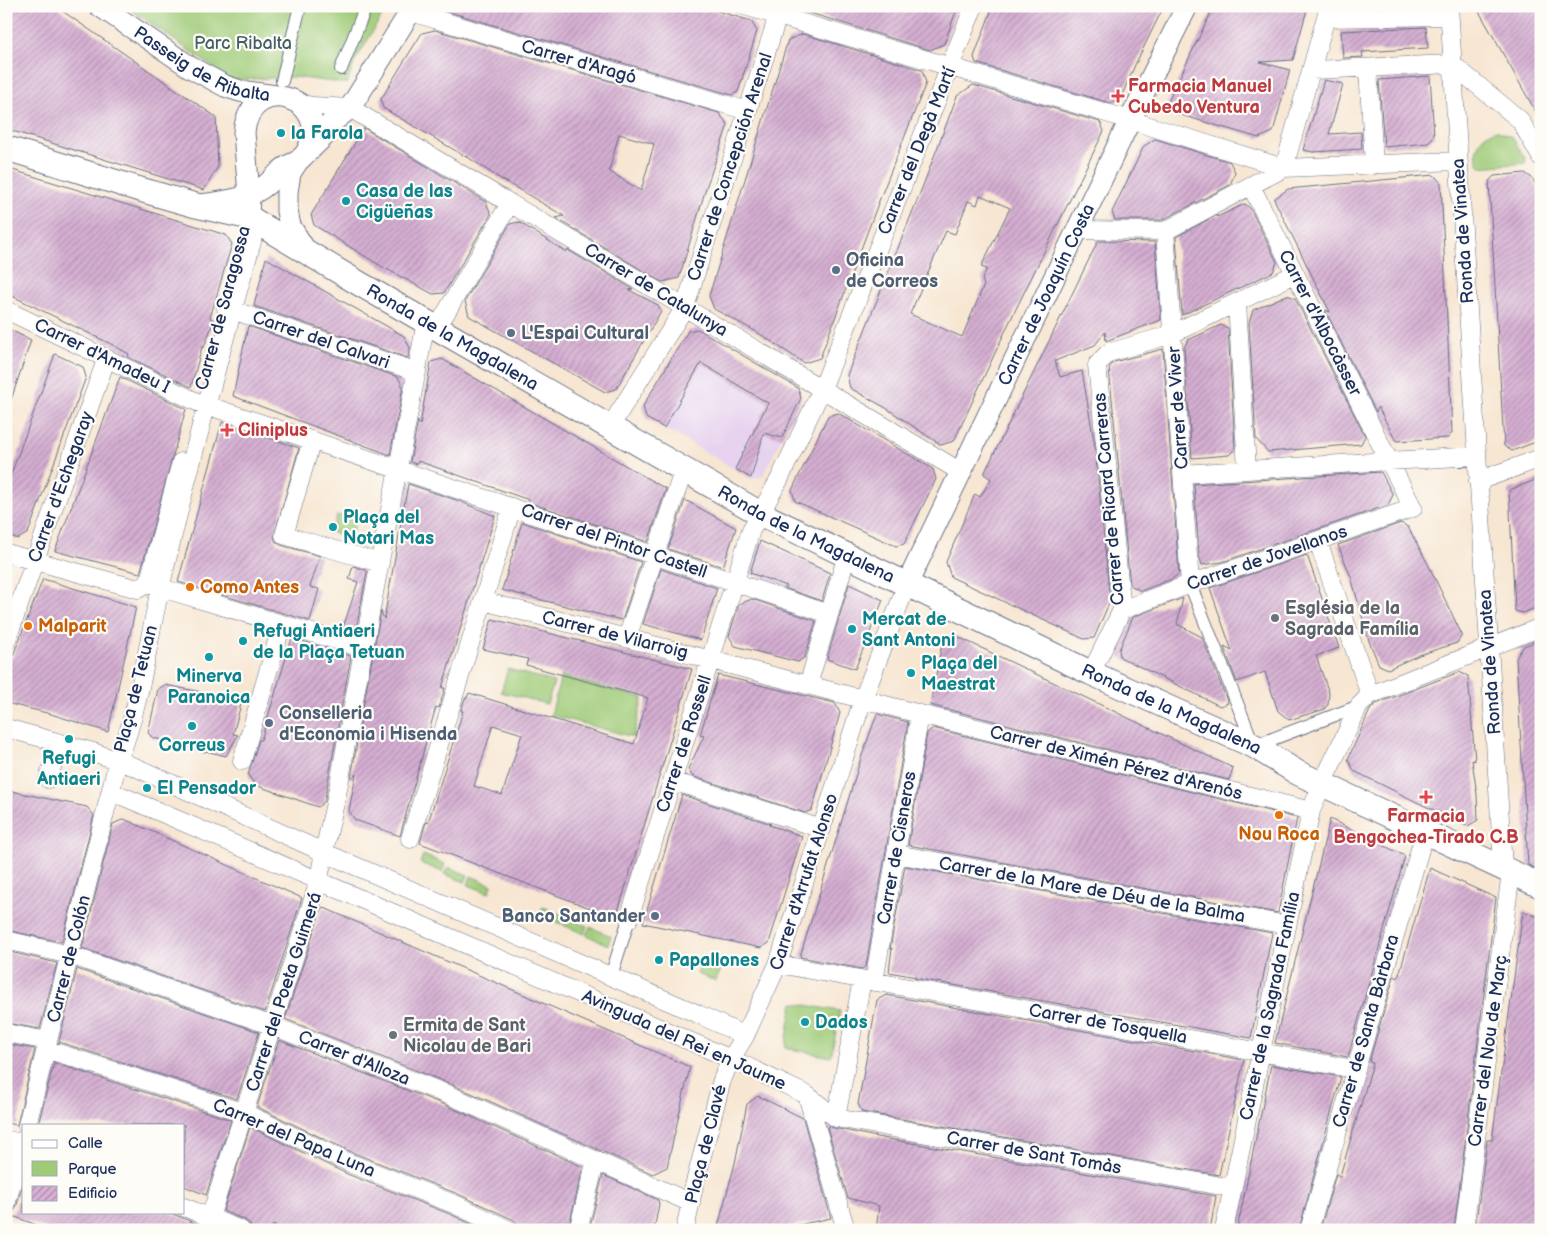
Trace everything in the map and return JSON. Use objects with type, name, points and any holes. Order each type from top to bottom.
[{"type":"main road","name":"Ronda de la Magdalena","points":[[6,148],[194,205],[249,206],[270,230],[307,253],[761,514],[1091,673],[1254,746],[1322,784],[1541,886]]},
{"type":"street","name":"Passeig de Ribalta","points":[[100,6],[190,67],[225,86],[240,91],[288,94]]},
{"type":"street","points":[[288,94],[300,6]]},
{"type":"street","points":[[341,69],[366,6]]},
{"type":"street","points":[[745,6],[780,11],[950,67],[1284,168],[1458,161]]},
{"type":"street","name":"Carrer del Degà Martí","points":[[761,514],[822,389],[974,6]]},
{"type":"street","name":"Carrer de Joaquín Costa","points":[[907,584],[1130,120],[1187,6]]},
{"type":"street","points":[[249,206],[266,186],[320,140],[331,123],[350,108],[412,9]]},
{"type":"street","name":"Carrer d'Aragó","points":[[412,9],[748,111]]},
{"type":"street","name":"Carrer de Concepción Arenal","points":[[610,427],[685,307],[780,11]]},
{"type":"street","points":[[1078,230],[1165,232],[1284,168],[1328,12],[1449,11]]},
{"type":"street","name":"Ronda de Vinatea","points":[[1449,11],[1489,647],[1507,870]]},
{"type":"street","points":[[1312,70],[1452,64],[1520,120],[1541,157]]},
{"type":"street","points":[[1368,68],[1374,165]]},
{"type":"street","points":[[245,141],[256,158],[263,163],[270,165],[296,161],[311,144],[314,133],[308,112],[288,94]]},
{"type":"street","points":[[249,206],[245,123],[249,113],[257,104],[271,97],[288,94],[313,106],[350,108]]},
{"type":"street","name":"Carrer de Catalunya","points":[[350,108],[961,472]]},
{"type":"street","name":"Ronda de la Magdalena","points":[[296,161],[290,172],[287,211],[290,226],[307,253]]},
{"type":"street","name":"Carrer d'Albocàsser","points":[[1251,186],[1389,461]]},
{"type":"street","points":[[319,881],[323,852],[337,799],[363,648],[417,372],[432,325],[510,203]]},
{"type":"street","name":"Carrer de Saragossa","points":[[153,588],[232,310],[249,206]]},
{"type":"street","name":"Carrer de Saragossa","points":[[232,310],[263,239],[270,230]]},
{"type":"street","name":"Carrer de Viver","points":[[1165,232],[1190,584]]},
{"type":"street","points":[[1172,334],[1295,274]]},
{"type":"street","points":[[1237,303],[1247,470]]},
{"type":"street","name":"Carrer d'Amadeu I","points":[[6,310],[106,360],[206,405],[312,440]]},
{"type":"street","name":"Carrer del Calvari","points":[[232,310],[417,372]]},
{"type":"street","name":"Carrer de Ricard Carreras","points":[[1091,673],[1122,610],[1097,365],[1108,353],[1172,334]]},
{"type":"street","name":"Carrer d'Echegaray","points":[[6,642],[106,360]]},
{"type":"street","points":[[312,440],[284,535],[380,563]]},
{"type":"street","name":"Carrer del Pintor Castell","points":[[312,440],[829,614]]},
{"type":"street","points":[[1182,474],[1477,456]]},
{"type":"street","points":[[1478,481],[1541,458]]},
{"type":"street","name":"Carrer de Jovellanos","points":[[1122,610],[1190,584],[1413,508],[1389,461]]},
{"type":"street","points":[[627,638],[684,469]]},
{"type":"street","points":[[410,839],[512,507]]},
{"type":"street","name":"Carrer de Rossell","points":[[611,976],[735,582],[752,530],[761,514]]},
{"type":"street","points":[[1318,541],[1365,700],[1322,784]]},
{"type":"street","points":[[6,553],[153,588],[363,648]]},
{"type":"street","points":[[808,685],[847,555]]},
{"type":"street","points":[[907,584],[863,699],[920,714]]},
{"type":"street","points":[[1190,584],[1254,746],[1541,627]]},
{"type":"street","name":"Plaça de Tetuan","points":[[110,794],[118,761],[128,737],[153,588]]},
{"type":"street","name":"Carrer de Vilarroig","points":[[483,601],[863,699]]},
{"type":"street","points":[[242,761],[282,624]]},
{"type":"street","name":"Carrer d'Arrufat Alonso","points":[[731,1059],[745,1036],[778,964],[863,699]]},
{"type":"street","name":"Carrer de Ximén Pérez d'Arenós","points":[[920,714],[1311,812]]},
{"type":"street","name":"Carrer de Cisneros","points":[[868,981],[896,854],[920,714]]},
{"type":"street","name":"Avinguda del Rei en Jaume","points":[[6,728],[60,742],[118,761],[745,1036]]},
{"type":"street","points":[[48,779],[60,742]]},
{"type":"street","points":[[673,781],[822,829]]},
{"type":"street","name":"Carrer de la Sagrada Família","points":[[1224,1230],[1311,812],[1322,784]]},
{"type":"street","points":[[162,813],[165,797],[176,786]]},
{"type":"street","name":"Avinguda del Rei en Jaume","points":[[110,794],[122,796],[162,813],[731,1059],[807,1095],[836,1118]]},
{"type":"street","name":"Carrer de Colón","points":[[27,1124],[110,794]]},
{"type":"street","name":"Carrer de Santa Bàrbara","points":[[1309,1230],[1354,1069],[1425,832]]},
{"type":"street","name":"Carrer de la Mare de Déu de la Balma","points":[[896,854],[1287,925]]},
{"type":"street","name":"Carrer del Nou de Març","points":[[1464,1230],[1507,870]]},
{"type":"street","name":"Carrer del Poeta Guimerá","points":[[209,1224],[319,881]]},
{"type":"street","name":"Carrer d'Alloza","points":[[6,940],[70,955],[273,1026],[449,1096],[691,1203]]},
{"type":"street","points":[[778,964],[868,981],[836,1118]]},
{"type":"street","name":"Carrer de Tosquella","points":[[868,981],[1354,1069]]},
{"type":"street","name":"Carrer del Papa Luna","points":[[6,1032],[245,1113],[352,1164],[454,1204],[509,1230]]},
{"type":"street","name":"Plaça de Clavé","points":[[685,1230],[722,1080],[731,1059]]},
{"type":"street","points":[[807,1095],[846,1230]]},
{"type":"street","name":"Carrer de Sant Tomàs","points":[[836,1118],[1232,1188]]},
{"type":"street","points":[[6,1205],[19,1141]]},
{"type":"street","points":[[578,1230],[596,1160]]},
{"type":"street","points":[[185,1208],[209,1224],[241,1230]]},
{"type":"shaded area","points":[[698,328],[798,388],[801,398],[763,476],[752,479],[646,418],[643,406],[688,331]]},
{"type":"green space","name":"Parc Ribalta","points":[[126,6],[388,6],[355,61],[347,83],[341,83],[294,77],[231,80]]},
{"type":"green space","points":[[1496,130],[1512,137],[1526,160],[1525,163],[1480,167],[1477,155],[1479,143],[1485,135]]},
{"type":"green space","points":[[348,510],[358,513],[350,538],[331,532],[337,515],[341,517],[342,514],[346,515]]},
{"type":"green space","points":[[508,669],[554,682],[547,704],[501,692]]},
{"type":"green space","points":[[561,676],[643,698],[633,737],[551,715]]},
{"type":"green space","points":[[423,855],[445,864],[442,872],[420,863]]},
{"type":"green space","points":[[448,867],[468,875],[465,882],[444,874]]},
{"type":"green space","points":[[471,876],[492,885],[489,893],[468,885]]},
{"type":"green space","points":[[543,907],[564,916],[561,924],[539,915]]},
{"type":"green space","points":[[566,917],[587,926],[584,934],[563,925]]},
{"type":"green space","points":[[590,927],[611,936],[608,945],[586,935]]},
{"type":"green space","points":[[703,957],[723,964],[716,981],[697,974]]},
{"type":"green space","points":[[793,1003],[840,1011],[831,1057],[785,1048]]},
{"type":"building","points":[[13,6],[55,6],[216,117],[218,167],[204,190],[6,129],[6,26]]},
{"type":"building","points":[[438,6],[701,6],[751,21],[757,31],[738,92],[732,95],[439,9]]},
{"type":"building","points":[[801,6],[958,6],[944,44],[930,50],[800,10]]},
{"type":"building","points":[[993,6],[1164,6],[1119,102],[1110,103],[976,63],[974,57]]},
{"type":"building","points":[[1214,6],[1308,6],[1293,60],[1260,62],[1290,70],[1273,132],[1259,138],[1164,110]]},
{"type":"building","points":[[1476,6],[1541,6],[1541,121]]},
{"type":"building","points":[[1426,27],[1428,48],[1362,52],[1363,57],[1343,58],[1341,31]]},
{"type":"building","points":[[435,30],[719,113],[728,125],[707,185],[679,278],[662,282],[556,218],[564,216],[383,108],[381,99],[422,33]],"holes":[[[619,134],[654,144],[641,191],[609,171]]]},
{"type":"building","points":[[803,34],[922,70],[926,83],[820,358],[804,363],[757,332],[714,309],[709,296],[788,40]]},
{"type":"building","points":[[1430,76],[1434,136],[1428,143],[1384,147],[1379,80]]},
{"type":"building","points":[[1324,80],[1343,84],[1329,134],[1361,132],[1362,149],[1313,152],[1303,150]]},
{"type":"building","points":[[973,85],[1100,122],[1104,131],[1009,323],[954,441],[941,445],[886,408],[850,388],[847,375],[957,96]],"holes":[[[980,195],[1010,208],[981,267],[987,269],[982,279],[984,285],[962,337],[910,314],[946,231],[955,234],[968,201],[977,205]]]},
{"type":"building","points":[[364,128],[486,202],[491,214],[444,293],[433,294],[381,266],[314,225],[311,215]]},
{"type":"building","points":[[1155,139],[1230,162],[1235,172],[1230,185],[1162,220],[1115,220],[1112,212],[1144,146]]},
{"type":"building","points":[[6,168],[226,235],[232,244],[210,318],[214,320],[204,347],[202,347],[191,387],[128,357],[129,354],[111,344],[6,293]]},
{"type":"building","points":[[1525,173],[1532,178],[1541,193],[1541,440],[1512,451],[1504,446],[1489,181],[1494,176]]},
{"type":"building","points":[[1434,175],[1441,183],[1452,433],[1448,438],[1396,441],[1378,407],[1376,412],[1325,310],[1330,312],[1274,199],[1288,189]]},
{"type":"building","points":[[1245,204],[1250,208],[1277,262],[1273,272],[1182,315],[1176,237],[1217,215],[1217,217]]},
{"type":"building","points":[[519,222],[566,252],[568,250],[633,289],[629,290],[658,305],[661,311],[616,389],[605,392],[469,316],[465,301],[510,224]]},
{"type":"building","points":[[1098,241],[1155,242],[1161,320],[1106,341],[1105,332],[1095,345],[1055,361],[1060,377],[1082,371],[1095,447],[1110,601],[1094,638],[1084,639],[951,577],[946,562],[975,494],[980,497],[991,479],[984,474]]},
{"type":"building","points":[[266,258],[404,336],[410,348],[408,358],[254,306]]},
{"type":"building","points":[[1287,295],[1295,298],[1365,436],[1361,444],[1268,452],[1256,439],[1249,323],[1253,310]]},
{"type":"building","points":[[1221,325],[1228,328],[1235,449],[1229,455],[1192,458],[1184,348],[1188,340]]},
{"type":"building","points":[[248,326],[398,377],[403,387],[390,455],[233,396]]},
{"type":"building","points":[[6,328],[31,340],[9,406],[6,406]]},
{"type":"building","points":[[698,329],[798,388],[801,398],[782,438],[764,433],[751,478],[735,469],[768,403],[701,363],[664,428],[646,418],[643,406],[688,331]]},
{"type":"building","points":[[1163,349],[1179,573],[1172,579],[1141,591],[1130,585],[1109,368],[1114,362]]},
{"type":"building","points":[[55,354],[83,367],[86,377],[28,533],[18,539],[6,535],[6,488]]},
{"type":"building","points":[[442,359],[666,489],[648,542],[528,502],[529,500],[418,461],[416,464],[410,462],[418,421],[420,425],[431,362]]},
{"type":"building","points":[[120,377],[186,409],[140,573],[55,551]]},
{"type":"building","points":[[838,413],[933,469],[936,479],[904,544],[896,546],[795,501],[792,490],[828,416]]},
{"type":"building","points":[[222,422],[299,448],[274,537],[276,542],[281,545],[320,556],[310,587],[319,589],[310,621],[178,582]]},
{"type":"building","points":[[1381,472],[1393,495],[1388,505],[1222,562],[1202,565],[1199,556],[1194,484]]},
{"type":"building","points":[[1541,478],[1541,606],[1523,613],[1515,611],[1509,490]]},
{"type":"building","points":[[408,484],[459,501],[495,516],[442,688],[445,688],[439,708],[436,707],[400,836],[355,820],[349,811],[356,774],[351,779],[361,718],[381,611],[384,619]]},
{"type":"building","points":[[685,500],[736,528],[723,567],[668,549]]},
{"type":"building","points":[[522,522],[641,562],[623,618],[621,620],[502,590]]},
{"type":"building","points":[[1401,523],[1408,527],[1462,635],[1457,643],[1419,655],[1388,669],[1379,665],[1369,641],[1351,577],[1338,545]]},
{"type":"building","points":[[760,541],[830,573],[822,601],[784,588],[787,586],[750,573]]},
{"type":"building","name":"Església de la Sagrada Família","points":[[1307,555],[1339,648],[1316,656],[1329,693],[1328,705],[1325,709],[1289,720],[1278,711],[1265,672],[1237,682],[1224,647],[1232,651],[1210,588]]},
{"type":"building","points":[[353,566],[367,572],[355,635],[342,631],[358,582],[349,579]]},
{"type":"building","points":[[661,569],[717,588],[701,640],[643,624]]},
{"type":"building","points":[[43,579],[136,607],[108,732],[51,714],[6,703],[8,656],[12,658]]},
{"type":"building","name":"Mercat de Sant Antoni","points":[[849,584],[883,600],[855,669],[827,659]]},
{"type":"building","points":[[1183,598],[1177,624],[1202,637],[1228,703],[1220,706],[1120,657],[1119,650],[1133,617]]},
{"type":"building","points":[[752,599],[816,621],[805,657],[798,662],[735,646],[729,636],[739,604]]},
{"type":"building","points":[[492,619],[692,669],[616,918],[420,843],[463,711],[461,711],[465,698],[467,698],[469,693],[634,744],[648,698],[526,665],[528,659],[483,649]],"holes":[[[493,725],[522,734],[502,795],[474,786]]]},
{"type":"building","points":[[952,634],[1233,768],[1229,780],[930,705],[943,639]]},
{"type":"building","points":[[292,638],[351,656],[325,801],[318,807],[255,785],[248,775],[259,740],[261,740]]},
{"type":"building","points":[[1541,639],[1541,871],[1528,865],[1516,658],[1524,646]]},
{"type":"building","points":[[1459,672],[1468,676],[1475,761],[1472,760],[1477,795],[1478,820],[1468,826],[1354,771],[1348,759],[1370,710],[1376,704]]},
{"type":"building","points":[[718,675],[835,703],[840,713],[812,810],[805,813],[692,776],[688,769],[704,736],[700,735]]},
{"type":"building","name":"Correus","points":[[165,685],[201,692],[241,704],[233,734],[238,735],[226,756],[153,738],[148,733],[158,689]]},
{"type":"building","points":[[877,714],[908,722],[866,966],[862,969],[800,957],[861,758]]},
{"type":"building","points":[[933,728],[1297,818],[1278,913],[908,845],[927,733]]},
{"type":"building","points":[[6,790],[87,807],[94,815],[62,942],[6,930]]},
{"type":"building","points":[[682,795],[802,836],[769,943],[761,948],[643,923]]},
{"type":"building","points":[[124,819],[302,898],[265,1012],[82,948],[113,824]]},
{"type":"building","points":[[1330,819],[1405,856],[1348,1057],[1275,1043]]},
{"type":"building","points":[[905,866],[1272,933],[1251,1038],[889,972],[892,948],[890,949]]},
{"type":"building","points":[[1430,868],[1496,898],[1454,1230],[1320,1230],[1336,1174],[1340,1176],[1373,1063],[1369,1062],[1394,976],[1398,978]]},
{"type":"building","points":[[322,907],[690,1067],[667,1167],[653,1174],[453,1085],[285,1019]]},
{"type":"building","points":[[1523,911],[1541,918],[1541,1230],[1475,1230],[1487,1140],[1492,1140]]},
{"type":"building","points":[[6,951],[57,963],[40,1029],[6,1023]]},
{"type":"building","points":[[77,969],[259,1032],[237,1099],[59,1042]]},
{"type":"building","points":[[886,995],[1244,1060],[1219,1175],[862,1112],[858,1104],[877,1000]]},
{"type":"building","points":[[279,1040],[445,1105],[583,1167],[568,1230],[520,1230],[514,1220],[458,1194],[356,1154],[257,1107]]},
{"type":"building","points":[[6,1044],[35,1049],[17,1125],[6,1123]]},
{"type":"building","points":[[54,1063],[231,1120],[206,1195],[185,1186],[185,1124],[38,1124]]},
{"type":"building","points":[[1271,1065],[1341,1077],[1299,1230],[1237,1230]]},
{"type":"building","points":[[758,1096],[803,1118],[831,1218],[775,1230],[717,1230],[735,1163],[747,1104]]},
{"type":"building","points":[[250,1127],[347,1174],[450,1214],[484,1230],[285,1230],[273,1225],[272,1230],[251,1230],[250,1224],[245,1220],[223,1211]]},
{"type":"building","points":[[827,1127],[877,1137],[1216,1196],[1210,1230],[876,1230],[879,1206],[848,1198]]},
{"type":"building","points":[[603,1175],[658,1200],[659,1204],[654,1230],[589,1230]]},
{"type":"building","points":[[22,1187],[22,1214],[173,1214],[197,1224],[196,1230],[50,1230],[10,1215],[16,1208]]},
{"type":"place","name":"Farmacia Manuel Cubedo Ventura","points":[[1118,96]]},
{"type":"place","name":"la Farola","points":[[281,133]]},
{"type":"place","name":"Casa de las Cigüeñas","points":[[346,201]]},
{"type":"place","name":"Oficina de Correos","points":[[836,270]]},
{"type":"place","name":"L'Espai Cultural","points":[[511,333]]},
{"type":"place","name":"Cliniplus","points":[[227,430]]},
{"type":"place","name":"Plaça del Notari Mas","points":[[333,527]]},
{"type":"place","name":"Como Antes","points":[[190,587]]},
{"type":"place","name":"Església de la Sagrada Família","points":[[1275,618]]},
{"type":"place","name":"Malparit","points":[[28,626]]},
{"type":"place","name":"Mercat de Sant Antoni","points":[[852,629]]},
{"type":"place","name":"Refugi Antiaeri de la Plaça Tetuan","points":[[243,641]]},
{"type":"place","name":"Minerva Paranoica","points":[[209,657]]},
{"type":"place","name":"Plaça del Maestrat","points":[[911,673]]},
{"type":"place","name":"Conselleria d'Economia i Hisenda","points":[[269,723]]},
{"type":"place","name":"Correus","points":[[192,726]]},
{"type":"place","name":"Refugi Antiaeri","points":[[69,739]]},
{"type":"place","name":"El Pensador","points":[[147,788]]},
{"type":"place","name":"Farmacia Bengochea-Tirado C.B","points":[[1426,797]]},
{"type":"place","name":"Nou Roca","points":[[1279,815]]},
{"type":"place","name":"Banco Santander","points":[[655,916]]},
{"type":"place","name":"Papallones","points":[[659,960]]},
{"type":"place","name":"Dados","points":[[805,1022]]},
{"type":"place","name":"Ermita de Sant Nicolau de Bari","points":[[393,1035]]}]
